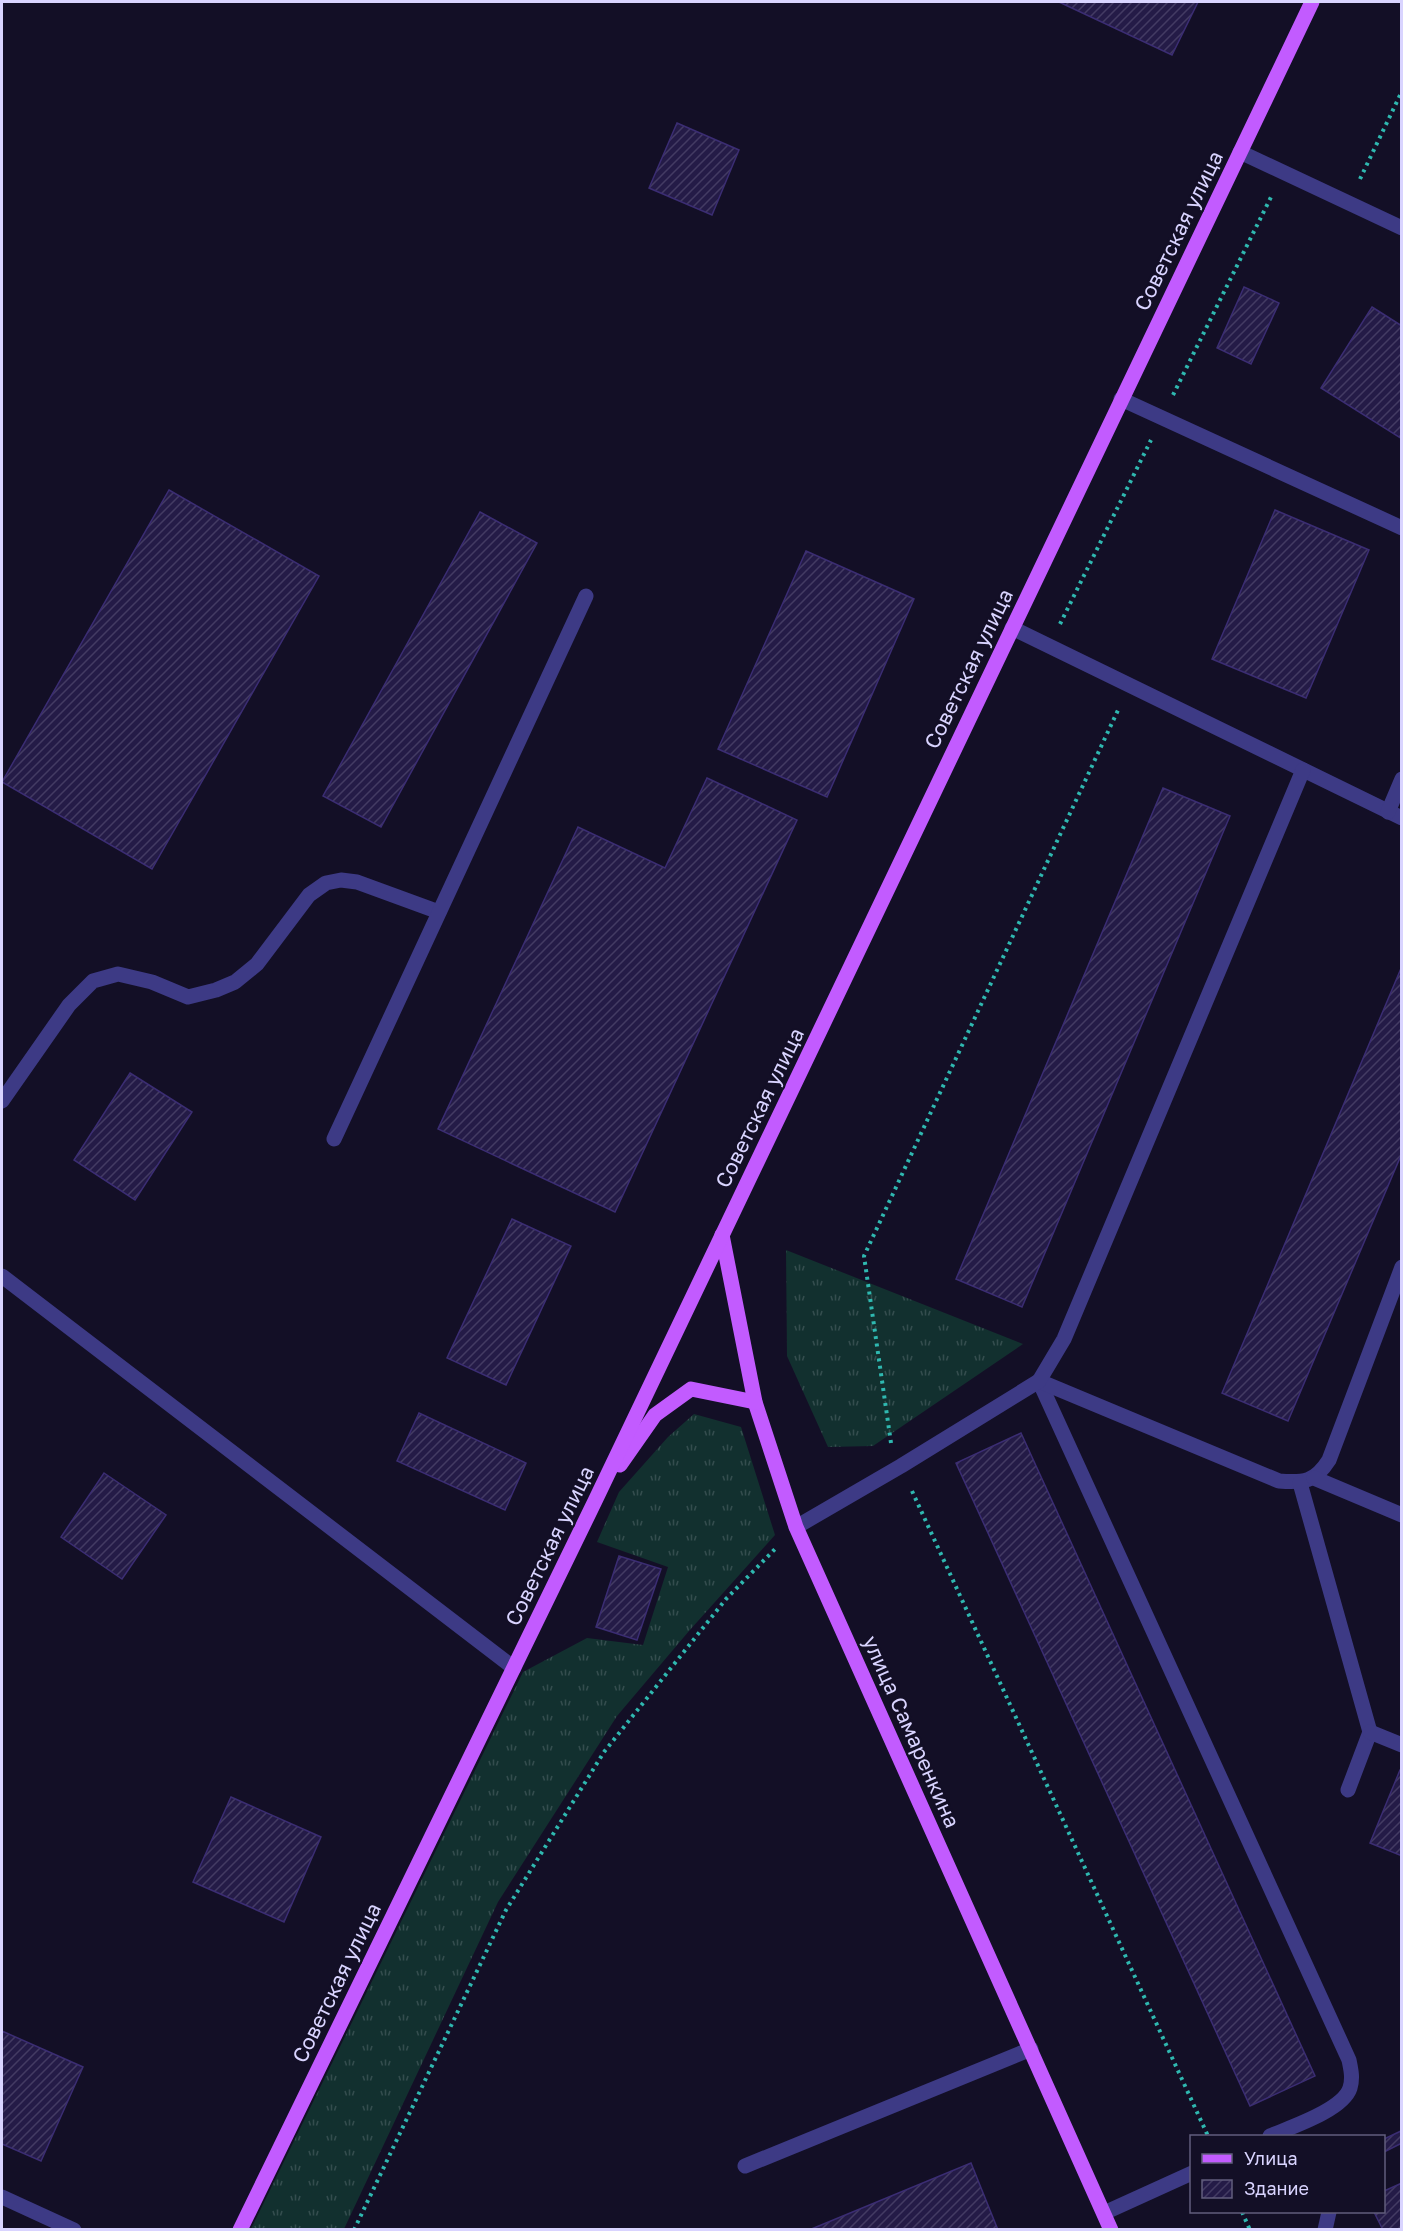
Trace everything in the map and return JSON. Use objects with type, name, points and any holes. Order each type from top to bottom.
[{"type":"main road","name":"Советская улица","points":[[240,2229],[595,1501],[1312,2]]},
{"type":"main road","name":"улица Самаренкина","points":[[722,1235],[755,1402],[796,1527],[1111,2229]]},
{"type":"main road","points":[[595,1501],[655,1415],[691,1389],[755,1402]]},
{"type":"street","points":[[1240,152],[1348,205],[1401,228]]},
{"type":"street","points":[[1121,399],[1401,528]]},
{"type":"street","points":[[334,1138],[586,597]]},
{"type":"street","points":[[1012,628],[1395,815],[1401,780]]},
{"type":"street","points":[[796,1527],[1039,1381],[1064,1339],[1303,770]]},
{"type":"street","points":[[2,1101],[69,1005],[93,981],[118,974],[152,982],[188,997],[216,990],[235,982],[257,964],[309,895],[326,883],[341,880],[357,882],[440,912]]},
{"type":"street","points":[[1307,1480],[1323,1470],[1329,1460],[1401,1267]]},
{"type":"street","points":[[2,1276],[514,1668]]},
{"type":"street","points":[[1039,1381],[1279,1481],[1307,1480],[1401,1515]]},
{"type":"street","points":[[1039,1381],[1349,2060],[1353,2075],[1350,2090],[1336,2106],[1297,2131],[1275,2135]]},
{"type":"street","points":[[1307,1480],[1370,1732],[1348,1790]]},
{"type":"street","points":[[1370,1732],[1401,1746]]},
{"type":"street","points":[[745,2166],[1030,2049]]},
{"type":"street","points":[[1104,2213],[1190,2173]]},
{"type":"street","points":[[2,2197],[74,2229]]},
{"type":"street","points":[[1325,2229],[1329,2213]]},
{"type":"path","points":[[1348,205],[1401,91]]},
{"type":"path","points":[[1130,685],[864,1256],[892,1448],[1208,2135]]},
{"type":"path","points":[[354,2229],[506,1910],[604,1752],[726,1599],[796,1527]]},
{"type":"path","points":[[1243,2213],[1250,2229]]},
{"type":"green space","points":[[786,1250],[1023,1344],[873,1446],[828,1447],[787,1356]]},
{"type":"green space","points":[[694,1414],[741,1427],[775,1535],[617,1716],[498,1902],[344,2229],[251,2229],[523,1672],[587,1638],[643,1645],[668,1567],[597,1542],[619,1492],[668,1437]]},
{"type":"building","points":[[1059,2],[1198,2],[1172,55]]},
{"type":"building","points":[[677,123],[739,150],[712,215],[649,188]]},
{"type":"building","points":[[1244,287],[1279,303],[1251,364],[1217,348]]},
{"type":"building","points":[[1372,307],[1402,326],[1402,439],[1321,388]]},
{"type":"building","points":[[169,490],[319,576],[152,869],[2,782]]},
{"type":"building","points":[[1275,510],[1369,550],[1306,698],[1212,659]]},
{"type":"building","points":[[480,512],[537,543],[381,827],[323,796]]},
{"type":"building","points":[[806,551],[914,599],[827,797],[718,749]]},
{"type":"building","points":[[707,778],[797,820],[615,1212],[438,1129],[578,827],[665,868]]},
{"type":"building","points":[[1163,788],[1230,816],[1022,1307],[956,1279]]},
{"type":"building","points":[[1402,966],[1402,1153],[1288,1421],[1222,1393]]},
{"type":"building","points":[[130,1073],[192,1112],[135,1200],[74,1160]]},
{"type":"building","points":[[512,1219],[571,1246],[506,1385],[447,1358]]},
{"type":"building","points":[[419,1413],[526,1463],[505,1510],[397,1461]]},
{"type":"building","points":[[1021,1433],[1315,2076],[1250,2106],[956,1463]]},
{"type":"building","points":[[104,1473],[166,1515],[122,1579],[61,1537]]},
{"type":"building","points":[[619,1556],[661,1569],[637,1640],[596,1627]]},
{"type":"building","points":[[1400,1770],[1402,1770],[1402,1856],[1370,1843]]},
{"type":"building","points":[[231,1797],[321,1837],[284,1922],[193,1882]]},
{"type":"building","points":[[2,2031],[83,2067],[41,2161],[2,2144]]},
{"type":"building","points":[[1401,2131],[1402,2143],[1385,2152],[1385,2139]]},
{"type":"building","points":[[971,2163],[998,2230],[809,2230]]},
{"type":"building","points":[[1402,2183],[1402,2230],[1383,2230],[1374,2213],[1385,2213],[1385,2191]]}]
